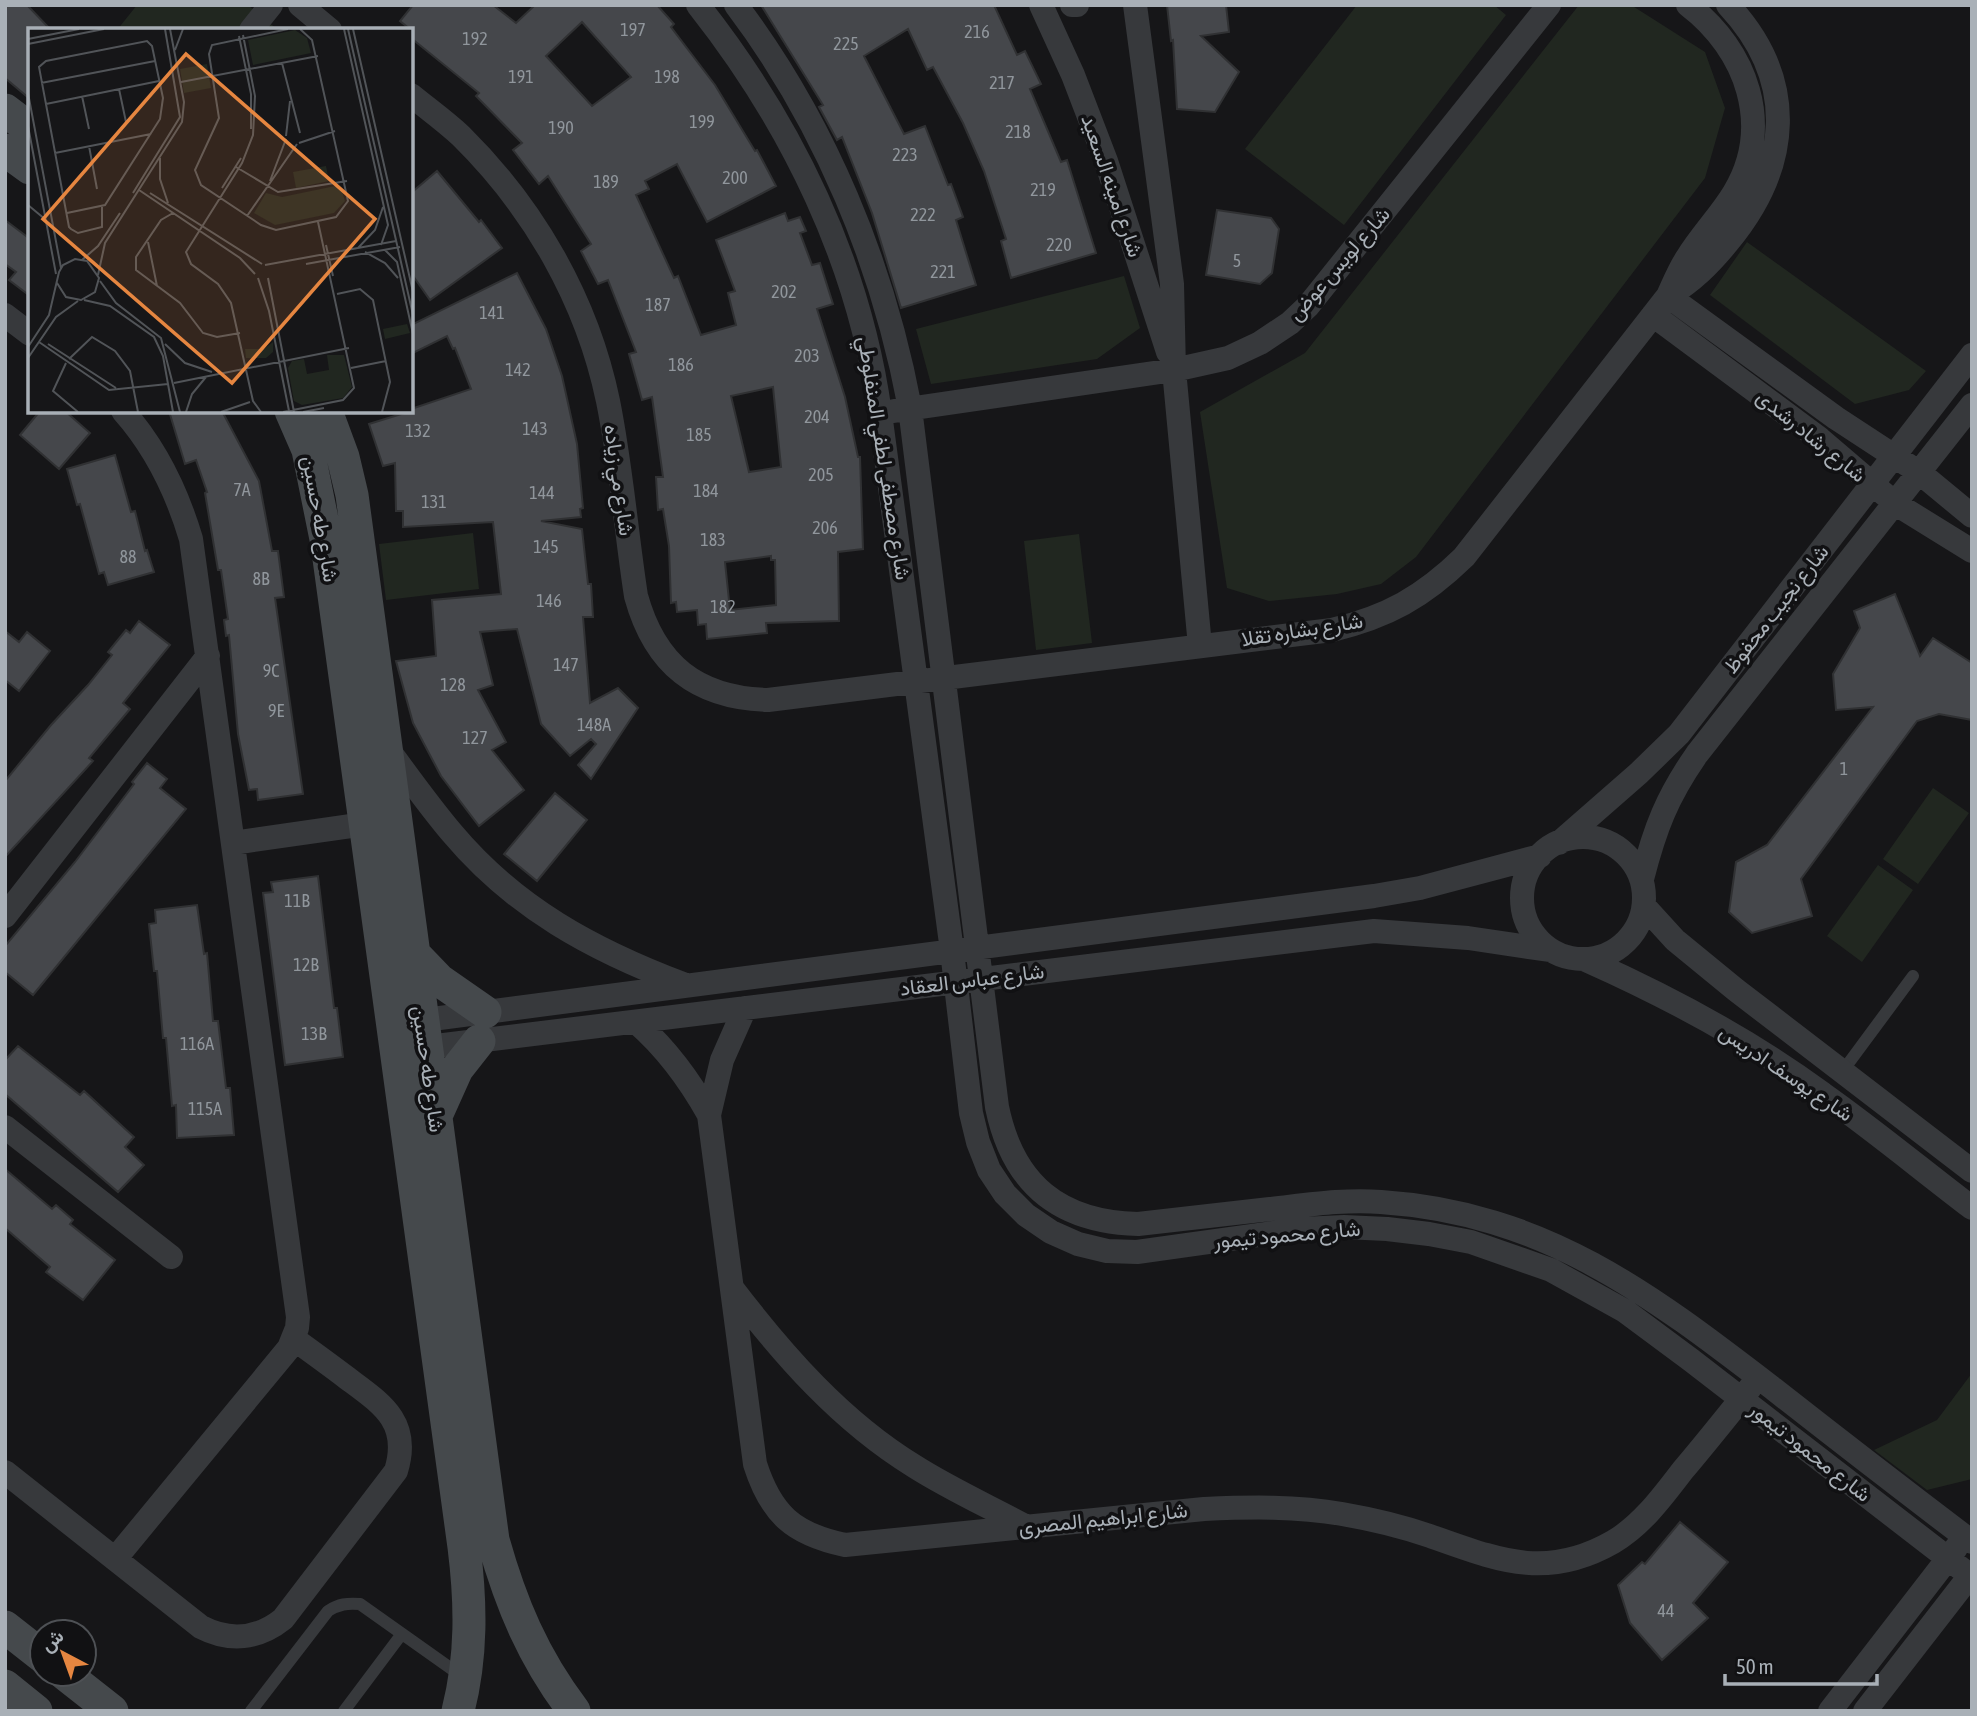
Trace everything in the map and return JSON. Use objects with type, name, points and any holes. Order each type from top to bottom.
[{"type":"street","points":[[253,28],[271,5]]},
{"type":"street","points":[[300,5],[328,28]]},
{"type":"street","name":"شارع مصطفى لطفي المنفلوطي","points":[[698,5],[730,46],[784,131],[828,222],[861,318],[873,367],[880,413],[952,951]]},
{"type":"street","name":"شارع مصطفى لطفي المنفلوطي","points":[[736,5],[790,85],[842,189],[884,299],[900,356],[910,408],[979,947]]},
{"type":"street","name":"شارع امينه السعيد","points":[[1041,5],[1073,75],[1106,161],[1174,369]]},
{"type":"street","points":[[1072,5],[1077,5]]},
{"type":"street","name":"شارع امينه السعيد","points":[[1135,5],[1172,284],[1174,369],[1200,646]]},
{"type":"street","name":"شارع لويس عوض","points":[[880,413],[1174,369],[1228,358],[1260,343],[1290,323],[1308,306],[1549,5]]},
{"type":"street","points":[[1660,306],[1686,259],[1735,191],[1751,148],[1751,101],[1736,58],[1708,21],[1688,5]]},
{"type":"street","points":[[1660,306],[1702,272],[1744,223],[1768,181],[1774,157],[1778,133],[1774,85],[1756,40],[1728,5]]},
{"type":"street","name":"شارع مي زياده","points":[[413,97],[459,134],[495,171],[534,223],[577,303],[595,351],[608,401],[636,596],[649,633],[672,665],[693,681],[716,693],[742,699],[768,700],[917,684]]},
{"type":"street","points":[[5,110],[28,127]]},
{"type":"street","name":"شارع رشاد رشدى","points":[[1660,306],[1895,455],[1972,516]]},
{"type":"street","name":"شارع رشاد رشدى","points":[[1660,306],[1896,504],[1972,551]]},
{"type":"street","name":"شارع بشاره تقلا","points":[[917,684],[1332,630],[1390,612],[1442,579],[1464,557],[1660,306]]},
{"type":"street","points":[[5,315],[28,332]]},
{"type":"street","name":"شارع نجيب محفوظ","points":[[1549,850],[1639,773],[1679,734],[1972,355]]},
{"type":"street","name":"شارع نجيب محفوظ","points":[[1642,878],[1662,812],[1675,785],[1972,405]]},
{"type":"street","points":[[115,1559],[289,1348],[294,1339],[298,1317],[195,564],[183,515],[163,468],[125,413]]},
{"type":"street","name":"شارع طه حسين","points":[[292,413],[308,450],[319,497],[365,824],[409,1036],[470,1591],[466,1679],[458,1711]]},
{"type":"street","name":"شارع طه حسين","points":[[327,413],[343,457],[352,495],[413,953],[409,1036],[435,1118],[493,1540],[507,1591],[528,1640],[555,1686],[574,1711]]},
{"type":"street","points":[[5,916],[208,656]]},
{"type":"street","points":[[385,746],[453,834],[492,875],[536,910],[584,941],[687,985]]},
{"type":"street","points":[[233,843],[365,824]]},
{"type":"street","points":[[1588,837],[1608,843],[1626,854],[1642,878],[1644,906],[1641,920],[1632,936],[1604,957],[1586,960],[1560,956],[1534,936],[1525,918],[1521,899],[1525,879],[1534,861],[1573,838],[1588,837]]},
{"type":"street","name":"شارع عباس العقاد","points":[[409,1036],[482,1027],[687,985],[1420,888],[1549,850]]},
{"type":"street","name":"شارع يوسف ادريس","points":[[1644,906],[1675,940],[1972,1171]]},
{"type":"street","name":"شارع عباس العقاد","points":[[482,1027],[636,1022],[1374,931],[1457,937],[1549,950]]},
{"type":"street","name":"شارع محمود تيمور","points":[[979,947],[1002,1132],[1012,1155],[1026,1176],[1044,1194],[1065,1209],[1088,1218],[1138,1224],[1331,1202],[1378,1202],[1425,1206],[1516,1228],[1559,1246],[1636,1289],[1700,1332],[1969,1536]]},
{"type":"street","name":"شارع محمود تيمور","points":[[952,951],[971,1112],[978,1142],[989,1170],[1005,1194],[1026,1216],[1051,1233],[1078,1244],[1107,1251],[1137,1252],[1260,1235],[1344,1227],[1387,1229],[1440,1236],[1511,1255],[1551,1270],[1625,1311],[1971,1575]]},
{"type":"street","points":[[413,953],[453,991],[482,1027],[457,1069],[435,1118]]},
{"type":"street","name":"شارع يوسف ادريس","points":[[1586,960],[1643,986],[1765,1055],[1823,1093],[1972,1209]]},
{"type":"street","name":"شارع ابراهيم المصرى","points":[[745,1008],[722,1060],[709,1115],[755,1464],[763,1489],[776,1510],[796,1528],[819,1540],[845,1545],[1253,1506],[1340,1514],[1385,1523],[1507,1562],[1544,1564],[1580,1557],[1614,1542],[1643,1519],[1758,1377]]},
{"type":"street","name":"شارع ابراهيم المصرى","points":[[636,1022],[677,1065],[709,1115]]},
{"type":"street","points":[[5,1127],[171,1257]]},
{"type":"street","points":[[1258,1210],[1260,1235]]},
{"type":"street","points":[[731,1287],[770,1338],[796,1366],[862,1428],[913,1466],[1027,1527]]},
{"type":"street","points":[[5,1472],[201,1628],[212,1633],[236,1637],[249,1636],[273,1627],[283,1619],[396,1471],[400,1449],[400,1438],[393,1419],[381,1403],[294,1339]]},
{"type":"street","points":[[1830,1711],[1948,1559],[1969,1536]]},
{"type":"street","points":[[1865,1711],[1971,1575]]},
{"type":"street","points":[[5,1627],[28,1645]]},
{"type":"street","points":[[5,1686],[24,1707]]},
{"type":"street","points":[[83,1688],[112,1711]]},
{"type":"lane","points":[[1842,1072],[1913,976]]},
{"type":"lane","points":[[251,1711],[328,1611],[349,1603],[360,1604],[466,1679]]},
{"type":"lane","points":[[344,1711],[401,1635]]},
{"type":"shaded area","points":[[137,5],[248,5],[276,28],[119,28]]},
{"type":"shaded area","points":[[1357,5],[1494,5],[1506,15],[1344,225],[1245,149]]},
{"type":"shaded area","points":[[1579,5],[1631,5],[1705,52],[1725,108],[1705,178],[1416,557],[1381,584],[1337,594],[1269,601],[1227,588],[1200,412],[1305,353]]},
{"type":"shaded area","points":[[1747,242],[1926,371],[1909,390],[1855,404],[1710,295]]},
{"type":"shaded area","points":[[1124,276],[1140,328],[1097,359],[931,384],[916,329]]},
{"type":"shaded area","points":[[473,533],[479,589],[386,600],[379,544]]},
{"type":"shaded area","points":[[1079,534],[1092,643],[1036,650],[1024,541]]},
{"type":"shaded area","points":[[1933,788],[1969,813],[1918,884],[1883,859]]},
{"type":"shaded area","points":[[1878,865],[1913,890],[1862,962],[1827,936]]},
{"type":"shaded area","points":[[1972,1373],[1972,1479],[1927,1490],[1874,1450],[1937,1420]]},
{"type":"building","points":[[5,5],[27,5],[49,28],[28,28],[28,97],[5,78]]},
{"type":"building","points":[[413,5],[493,5],[516,23],[535,5],[657,5],[674,24],[671,27],[715,85],[755,151],[757,150],[776,186],[707,222],[677,164],[645,181],[649,189],[636,195],[674,278],[678,276],[701,335],[736,325],[728,293],[735,291],[716,240],[785,213],[788,221],[800,217],[806,231],[800,233],[812,265],[820,263],[833,304],[817,309],[845,397],[860,457],[863,549],[838,552],[839,621],[766,623],[767,633],[707,639],[706,624],[698,625],[697,610],[677,612],[676,602],[671,603],[669,546],[663,509],[658,510],[656,477],[663,477],[652,397],[642,400],[629,354],[636,352],[608,280],[598,284],[581,251],[591,244],[548,176],[539,184],[513,150],[522,143],[476,96],[479,93],[413,40],[413,28],[409,28],[400,21]],"holes":[[[582,22],[631,77],[592,106],[546,56]],[[773,387],[781,467],[749,472],[731,396]],[[771,556],[771,560],[775,560],[776,605],[730,610],[725,562]]]},
{"type":"building","points":[[761,5],[994,5],[1017,55],[1025,51],[1041,84],[1030,89],[1061,162],[1067,160],[1096,253],[1011,278],[1001,241],[1006,239],[984,171],[963,123],[933,67],[927,70],[908,29],[864,56],[904,134],[925,126],[963,217],[956,220],[976,285],[901,308],[872,213],[842,137],[837,140],[819,107],[823,105]]},
{"type":"building","points":[[1167,5],[1226,5],[1229,32],[1201,36],[1239,72],[1215,112],[1177,109],[1173,40],[1171,41]]},
{"type":"building","points":[[437,171],[502,248],[430,300],[413,276],[413,191]]},
{"type":"building","points":[[1217,210],[1271,218],[1279,229],[1272,273],[1260,284],[1206,275]]},
{"type":"building","points":[[5,220],[28,237],[28,294],[9,280],[16,272],[5,264]]},
{"type":"building","points":[[517,273],[546,329],[562,376],[577,444],[583,508],[580,509],[581,517],[541,521],[582,529],[588,584],[591,584],[593,617],[583,617],[590,703],[618,688],[638,708],[591,779],[578,765],[596,744],[591,739],[570,756],[541,724],[517,629],[480,632],[493,685],[478,690],[506,742],[492,750],[524,790],[479,826],[441,776],[413,723],[396,661],[436,656],[432,600],[501,594],[493,522],[403,527],[403,511],[396,511],[395,463],[383,466],[369,424],[413,413],[413,408],[471,389],[455,348],[453,349],[447,336],[413,353],[413,324]]},
{"type":"building","points":[[38,413],[67,413],[90,433],[59,469],[20,435]]},
{"type":"building","points":[[170,413],[223,413],[259,481],[272,551],[278,551],[284,597],[275,598],[303,794],[258,800],[257,789],[249,790],[238,734],[229,635],[226,636],[224,620],[228,619],[205,493],[207,492],[196,460],[185,464]]},
{"type":"building","points":[[115,455],[131,512],[135,511],[145,551],[147,550],[154,572],[108,585],[104,572],[99,574],[80,504],[77,505],[67,469]]},
{"type":"building","points":[[1895,594],[1920,656],[1933,638],[1972,663],[1972,720],[1939,714],[1917,721],[1801,879],[1812,916],[1752,933],[1729,912],[1736,862],[1767,845],[1873,707],[1836,710],[1833,674],[1860,628],[1854,611]]},
{"type":"building","points":[[139,621],[170,645],[123,703],[130,709],[89,758],[93,761],[5,857],[5,781],[88,685],[112,655],[108,652],[126,630],[130,633]]},
{"type":"building","points":[[5,631],[19,642],[27,632],[50,651],[19,691],[5,680]]},
{"type":"building","points":[[147,763],[167,779],[160,788],[186,809],[33,995],[5,972],[5,946],[75,862]]},
{"type":"building","points":[[555,793],[587,820],[537,881],[504,854]]},
{"type":"building","points":[[318,876],[334,1008],[337,1008],[343,1057],[285,1065],[263,893],[273,892],[271,882]]},
{"type":"building","points":[[197,905],[204,954],[207,953],[213,1021],[218,1021],[226,1088],[230,1088],[234,1135],[177,1138],[176,1105],[172,1106],[166,1038],[163,1038],[157,971],[154,971],[149,924],[156,923],[155,910]]},
{"type":"building","points":[[18,1046],[80,1095],[84,1091],[134,1137],[125,1147],[144,1165],[118,1192],[5,1094],[5,1060]]},
{"type":"building","points":[[5,1169],[52,1209],[56,1205],[73,1220],[70,1224],[115,1260],[83,1300],[46,1272],[50,1267],[5,1228]]},
{"type":"building","points":[[1680,1522],[1728,1562],[1693,1603],[1708,1618],[1662,1660],[1630,1623],[1618,1585],[1642,1562],[1645,1564]]}]
